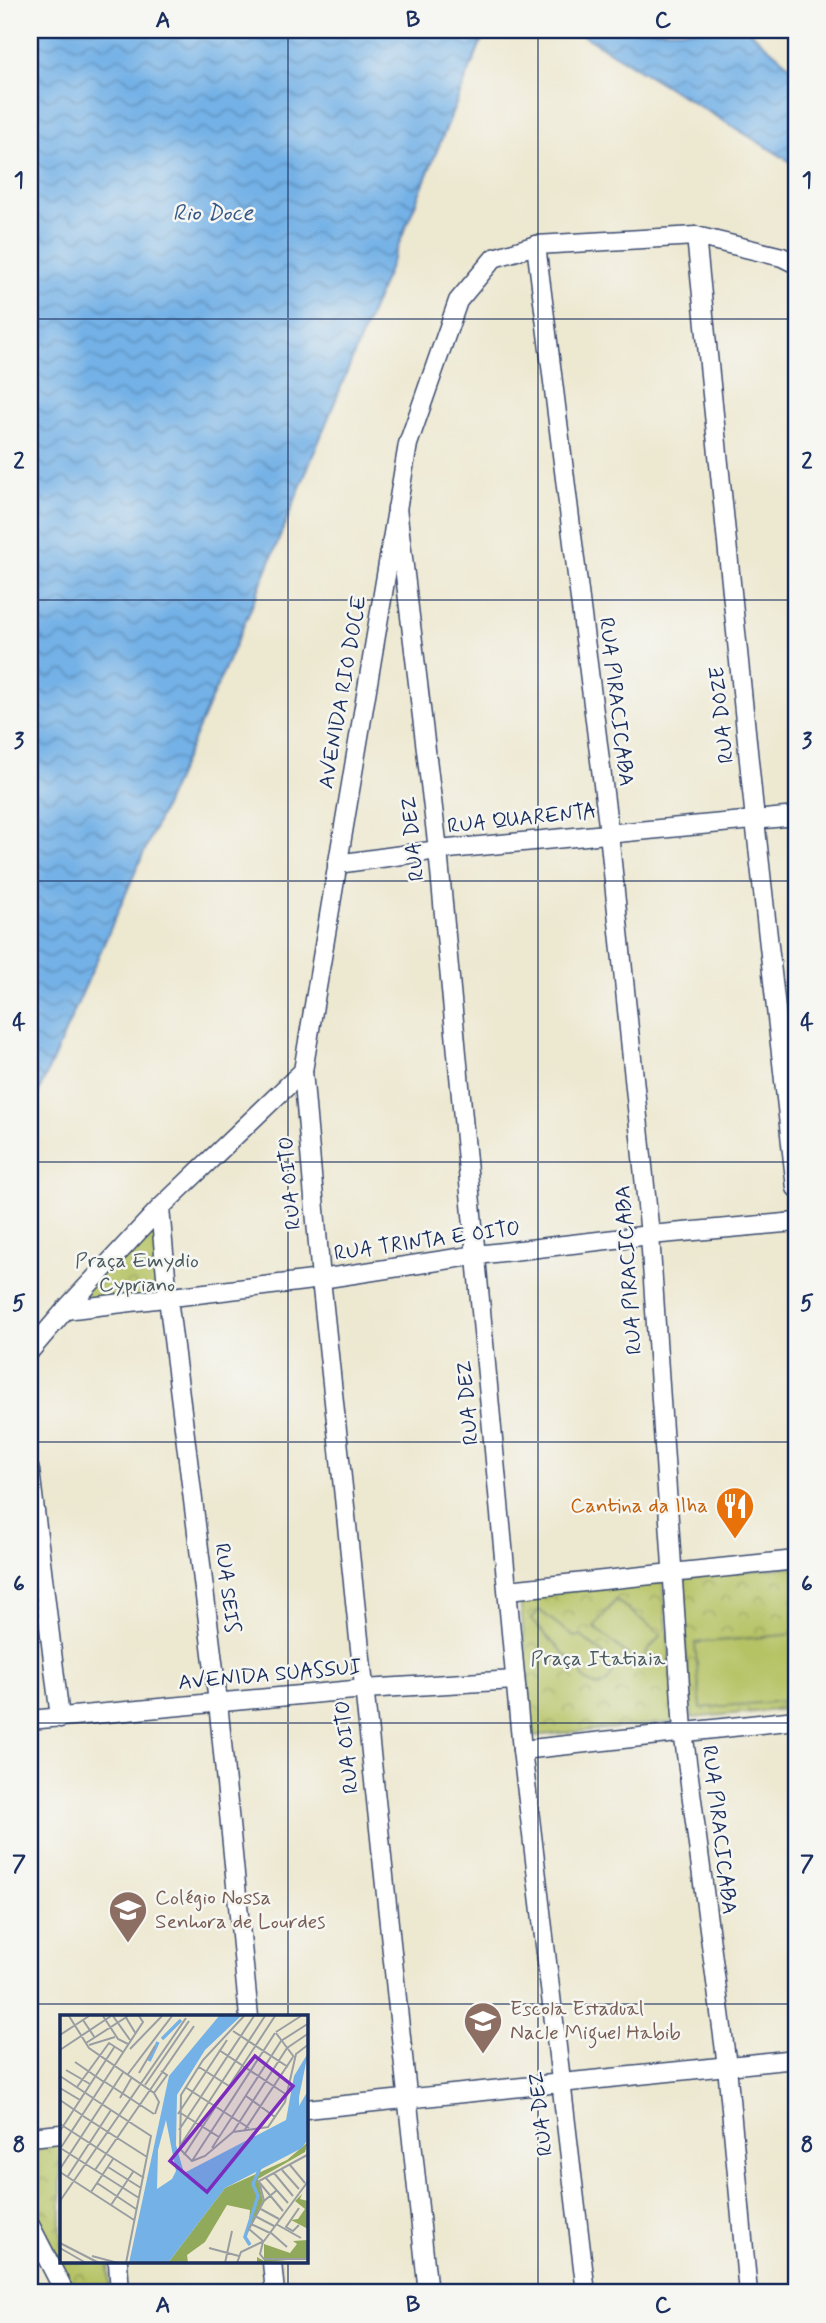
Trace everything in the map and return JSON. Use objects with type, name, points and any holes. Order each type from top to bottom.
[{"type":"street","name":"AVENIDA RIO DOCE","points":[[303,1071],[408,444],[458,301],[494,258],[536,245],[696,236],[782,257],[796,264]]},
{"type":"street","name":"RUA DOZE","points":[[696,236],[755,821],[796,1188]]},
{"type":"street","name":"RUA PIRACICABA","points":[[536,245],[609,833],[650,1235],[683,1731],[727,2066],[748,2293]]},
{"type":"street","name":"RUA DEZ","points":[[397,508],[438,850],[522,1750],[586,2293]]},
{"type":"street","name":"RUA QUARENTA","points":[[337,864],[438,850],[796,816]]},
{"type":"street","points":[[30,1351],[160,1208],[303,1071]]},
{"type":"street","name":"RUA OITO","points":[[303,1071],[321,1279],[428,2293]]},
{"type":"street","name":"RUA SEIS","points":[[160,1208],[168,1298],[218,1702],[249,2015]]},
{"type":"street","name":"RUA TRINTA E OITO","points":[[65,1310],[321,1279],[477,1255],[796,1222]]},
{"type":"street","points":[[30,1470],[60,1718]]},
{"type":"street","points":[[508,1590],[796,1560]]},
{"type":"street","name":"AVENIDA SUASSUI","points":[[30,1720],[364,1689],[515,1680]]},
{"type":"street","points":[[522,1750],[796,1720]]},
{"type":"street","points":[[308,2109],[796,2059]]},
{"type":"street","points":[[30,2137],[60,2134]]},
{"type":"street","points":[[30,2225],[65,2293]]},
{"type":"street","points":[[118,2264],[120,2293]]},
{"type":"street","points":[[272,2264],[275,2293]]},
{"type":"green space","name":"Praça Emydio Cypriano","points":[[160,1208],[168,1298],[65,1310]]},
{"type":"green space","name":"Praça Itatiaia","points":[[796,1566],[796,1708],[692,1718],[679,1578]]},
{"type":"green space","name":"Praça Itatiaia","points":[[663,1581],[676,1722],[533,1736],[520,1595]]},
{"type":"green space","points":[[616,1600],[661,1635],[638,1663],[594,1627]]},
{"type":"green space","points":[[539,1610],[574,1637],[581,1636],[614,1663],[608,1681],[598,1687],[585,1680],[578,1668],[531,1620]]},
{"type":"green space","points":[[796,1634],[796,1700],[701,1708],[695,1643]]},
{"type":"green space","points":[[60,2140],[60,2264],[30,2206],[30,2144]]},
{"type":"green space","points":[[60,2264],[108,2264],[110,2293],[75,2293]]},
{"type":"water","name":"Rio Doce","points":[[30,30],[486,30],[249,613],[30,1112]]},
{"type":"water","points":[[574,30],[748,30],[796,71],[796,165]]},
{"type":"place","name":"Cantina da Ilha","points":[[735,1540]]},
{"type":"place","name":"Colégio Nossa Senhora de Lourdes","points":[[128,1944]]},
{"type":"place","name":"Escola Estadual Nacle Miguel Habib","points":[[483,2055]]}]
